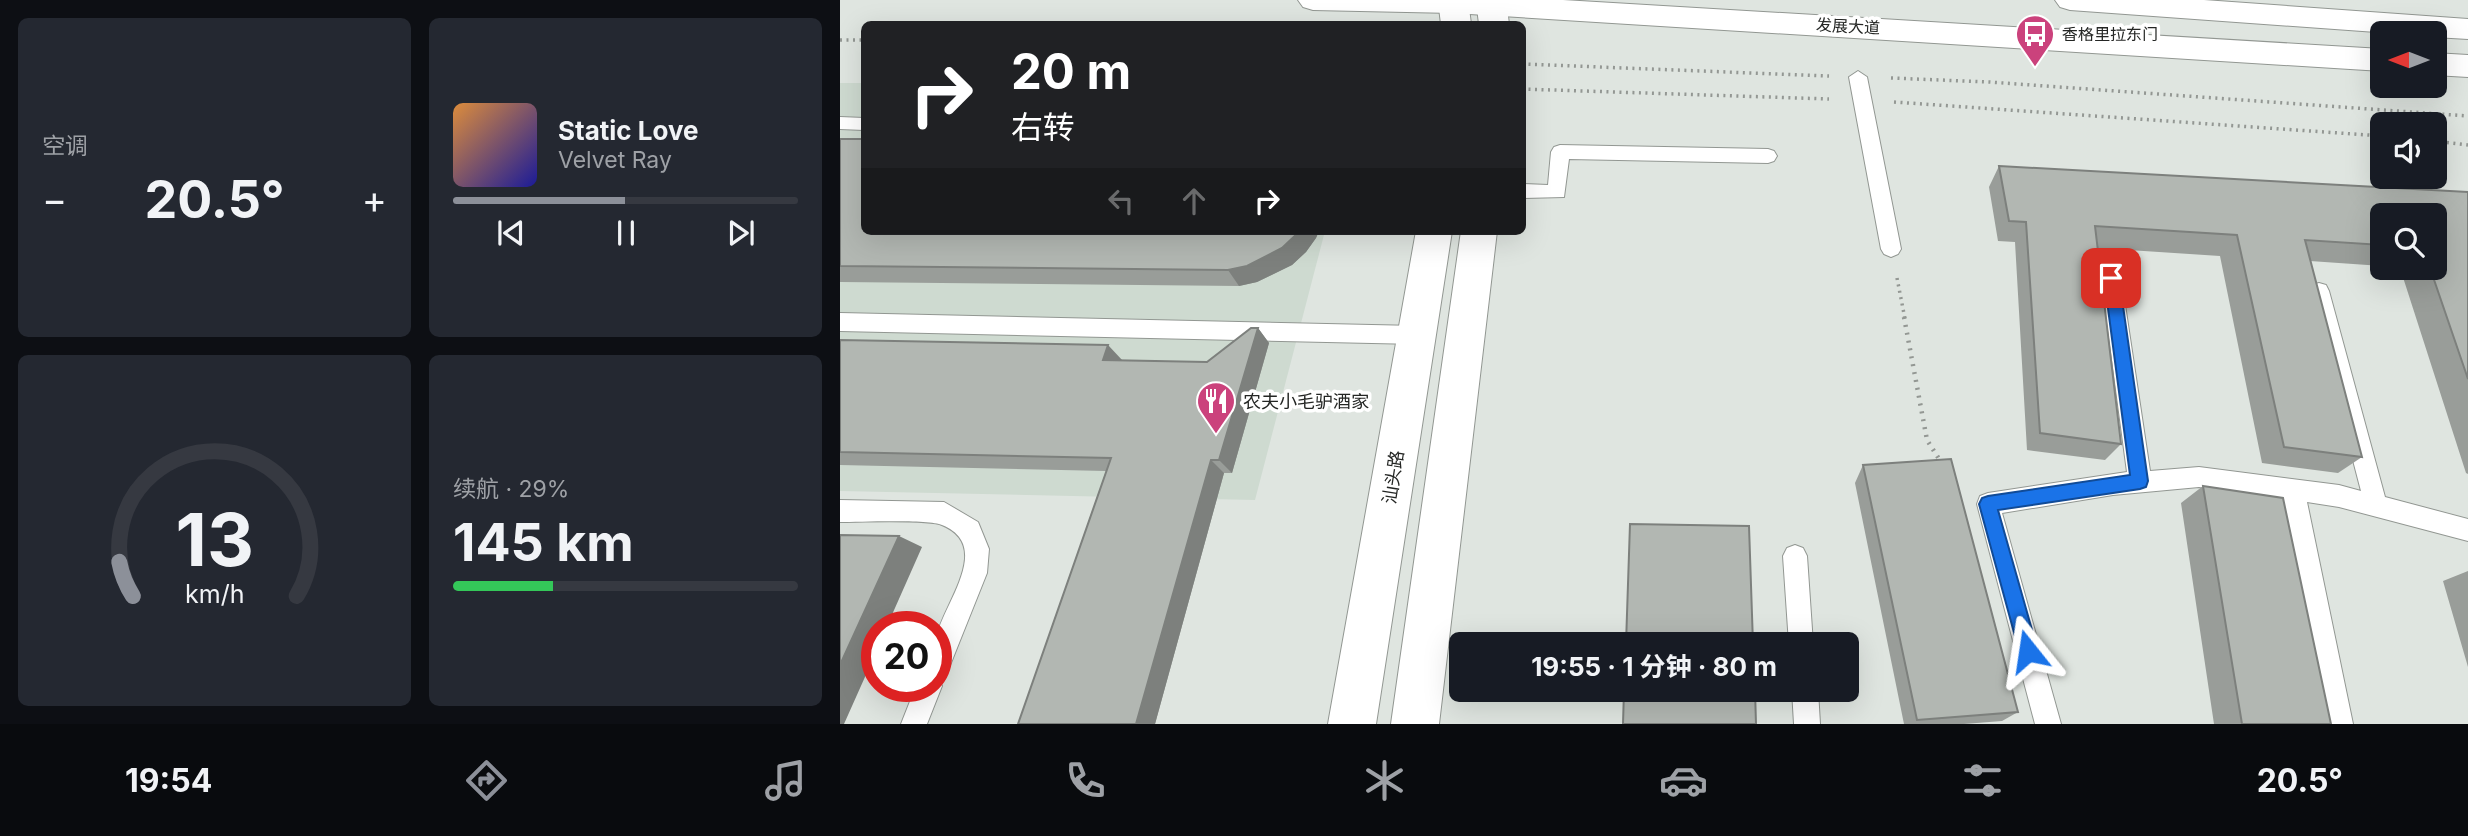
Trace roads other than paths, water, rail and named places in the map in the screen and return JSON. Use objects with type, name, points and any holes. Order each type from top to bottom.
[{"type":"main road","name":"发展大道","points":[[1313,0],[2370,59]]},
{"type":"main road","points":[[2070,0],[2468,29]]},
{"type":"main road","points":[[2447,65],[2468,66]]},
{"type":"main road","name":"汕头路","points":[[1352,724],[1433,235]]},
{"type":"main road","points":[[1415,724],[1478,235]]},
{"type":"lane","points":[[1858,77],[1891,249]]},
{"type":"lane","points":[[840,123],[861,124]]},
{"type":"lane","points":[[1526,191],[1557,192],[1560,152],[1768,156]]},
{"type":"lane","points":[[2111,278],[2140,481]]},
{"type":"lane","points":[[2319,291],[2376,506]]},
{"type":"lane","points":[[840,322],[1417,335]]},
{"type":"lane","points":[[2048,724],[1988,504],[2140,481],[2199,477],[2339,496],[2468,530]]},
{"type":"lane","points":[[2293,490],[2340,724]]},
{"type":"lane","points":[[840,511],[944,513],[970,530],[977,549],[975,573],[952,630]]},
{"type":"lane","points":[[1795,556],[1800,632]]},
{"type":"lane","points":[[914,724],[923,702]]},
{"type":"lane","points":[[1806,702],[1807,724]]},
{"type":"place","name":"香格里拉东门","points":[[2035,68]]},
{"type":"place","name":"农夫小毛驴酒家","points":[[1216,435]]}]
